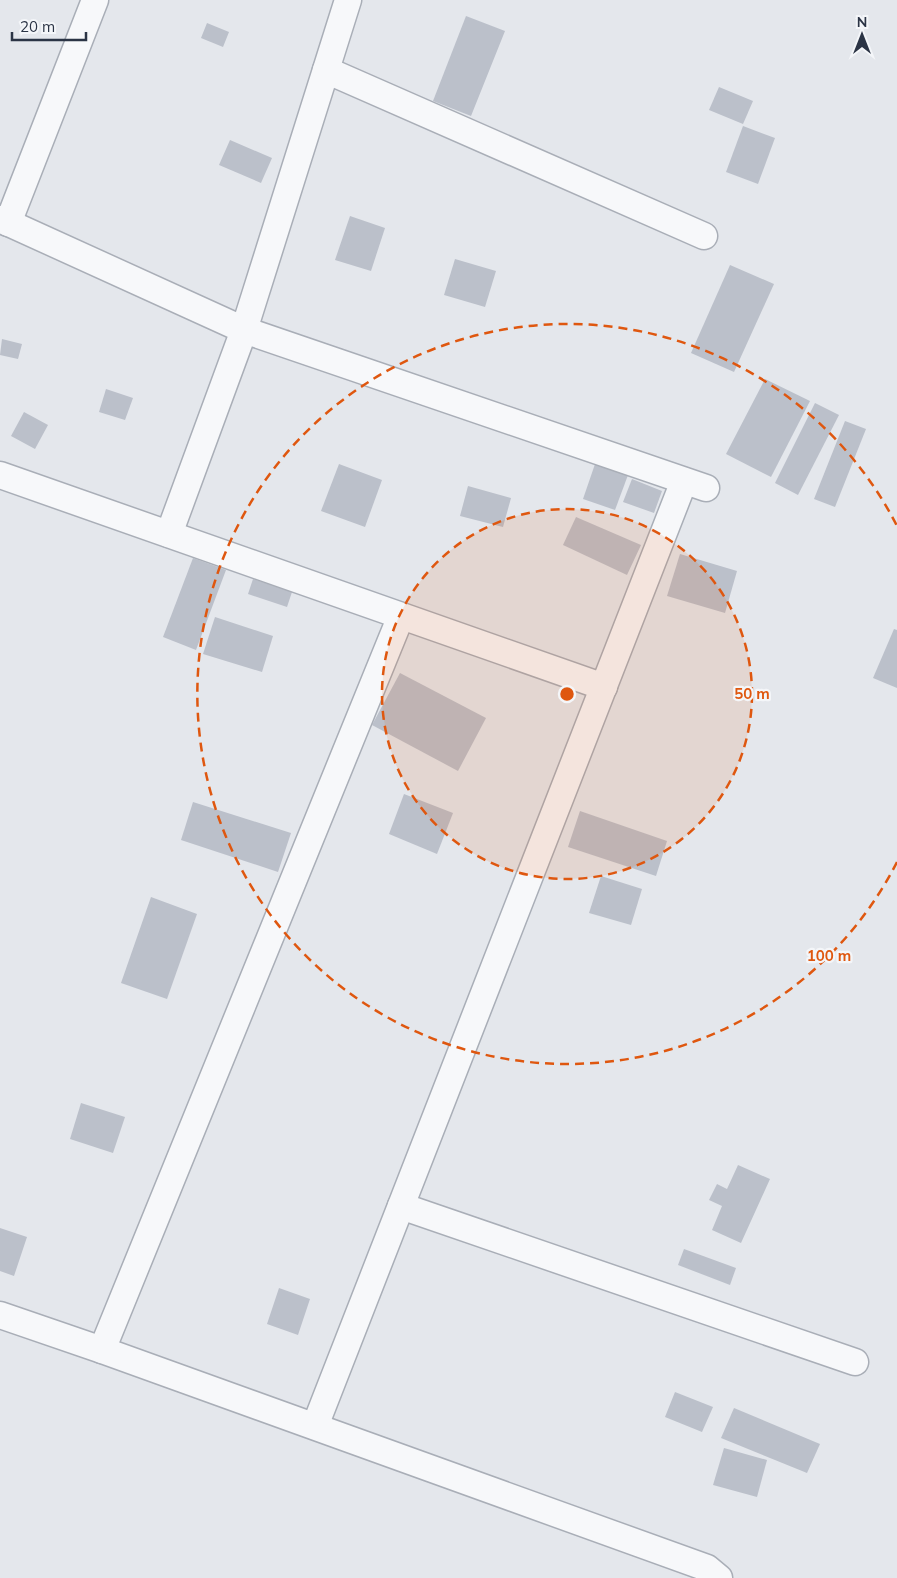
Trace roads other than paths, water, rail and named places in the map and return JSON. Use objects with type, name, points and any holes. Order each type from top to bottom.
[{"type":"street","points":[[95,0],[4,221],[244,330],[695,485],[604,687],[314,1426]]},
{"type":"street","points":[[169,534],[244,330],[348,0]]},
{"type":"street","points":[[326,70],[704,236]]},
{"type":"street","points":[[0,475],[604,687]]},
{"type":"street","points":[[102,1350],[401,616]]},
{"type":"street","points":[[401,1206],[855,1362]]},
{"type":"street","points":[[0,1315],[707,1568],[719,1578]]}]
